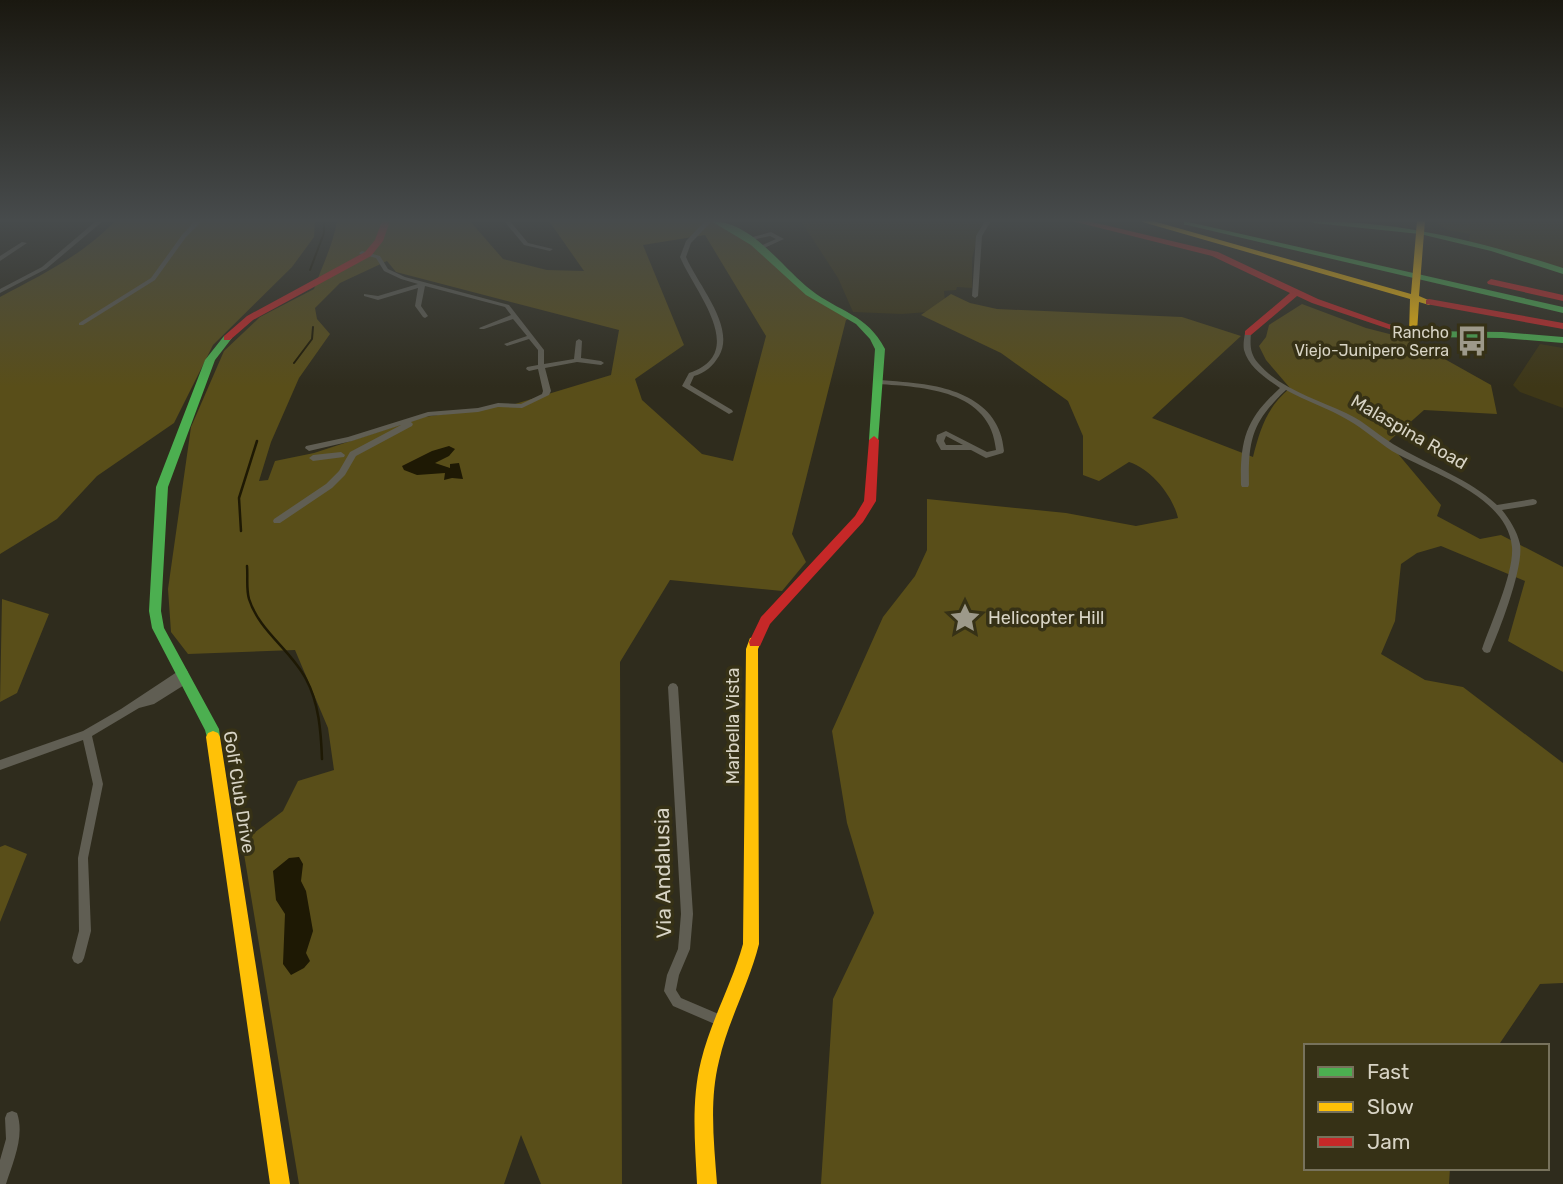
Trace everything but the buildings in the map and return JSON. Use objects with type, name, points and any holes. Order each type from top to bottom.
[{"type":"main road","name":"Golf Club Drive","points":[[280,1184],[212,729],[158,628],[155,611],[165,474],[206,369],[216,351],[233,331],[250,318],[325,276]]},
{"type":"main road","name":"Marbella Vista","points":[[707,1184],[704,1101],[706,1079],[724,1022],[744,975],[751,944],[752,649],[765,621],[859,519],[872,491],[879,345],[870,330],[857,319],[810,294],[792,276]]},
{"type":"main road","points":[[1258,276],[1359,317],[1412,332],[1563,340]]},
{"type":"main road","points":[[1336,276],[1415,299],[1563,326]]},
{"type":"main road","points":[[1412,332],[1417,276]]},
{"type":"main road","points":[[1442,276],[1563,298]]},
{"type":"main road","points":[[1442,276],[1563,310]]},
{"type":"main road","name":"Malaspina Road","points":[[1248,333],[1296,292]]},
{"type":"street","points":[[0,291],[26,276]]},
{"type":"street","points":[[81,324],[155,276]]},
{"type":"street","points":[[400,276],[422,285]]},
{"type":"street","points":[[692,276],[722,334],[719,354],[698,374],[695,391],[729,412]]},
{"type":"street","points":[[975,296],[976,276]]},
{"type":"street","points":[[422,285],[418,306],[425,316]]},
{"type":"street","points":[[309,448],[349,439],[412,418],[498,405],[522,407],[545,396],[548,386],[541,367],[541,352],[509,308],[433,285],[422,285],[378,298],[366,295]]},
{"type":"street","points":[[482,328],[515,316]]},
{"type":"street","name":"Malaspina Road","points":[[1248,333],[1245,341],[1251,356],[1264,373],[1284,388],[1351,418],[1396,449],[1478,493],[1507,523],[1516,548],[1514,565],[1487,649]]},
{"type":"street","points":[[507,344],[530,337]]},
{"type":"street","points":[[577,360],[579,341]]},
{"type":"street","points":[[529,369],[577,360],[601,363]]},
{"type":"street","points":[[878,383],[935,388],[970,402],[992,424],[1000,451],[986,456],[970,448]]},
{"type":"street","points":[[1245,485],[1244,452],[1248,431],[1257,414],[1284,388]]},
{"type":"street","points":[[313,458],[344,458],[407,425],[448,416],[457,411]]},
{"type":"street","points":[[277,522],[343,472],[349,439]]},
{"type":"street","points":[[1495,508],[1533,502]]},
{"type":"street","points":[[0,765],[87,734],[139,704],[150,701],[185,675]]},
{"type":"street","name":"Via Andalusia","points":[[673,687],[687,914],[684,949],[673,975],[670,991],[677,1002],[724,1022]]},
{"type":"street","points":[[78,958],[85,931],[83,858],[98,784],[87,734]]},
{"type":"street","points":[[0,1182],[13,1139],[12,1118]]},
{"type":"shaded area","points":[[38,276],[283,276],[213,345],[174,423],[97,476],[57,519],[0,554],[0,297]]},
{"type":"shaded area","points":[[319,276],[354,276],[340,283],[315,308],[317,319],[330,334],[299,378],[271,442],[259,481],[268,480],[275,461],[314,453],[424,417],[515,404],[611,375],[619,330],[412,276],[656,276],[684,345],[635,379],[642,400],[702,454],[733,461],[766,336],[730,276],[790,276],[810,294],[853,317],[846,320],[792,534],[806,562],[782,591],[670,580],[620,662],[622,1184],[541,1184],[521,1135],[504,1184],[299,1184],[242,842],[283,811],[298,781],[334,770],[328,728],[295,650],[188,654],[171,632],[168,589],[191,427],[224,351],[260,317],[314,289]]},
{"type":"shaded area","points":[[972,276],[972,288],[957,287],[956,290],[944,291],[945,301],[928,312],[853,312],[838,278]]},
{"type":"shaded area","points":[[951,294],[970,303],[997,309],[1182,317],[1241,336],[1152,418],[1253,457],[1266,419],[1290,388],[1266,360],[1259,346],[1266,337],[1269,325],[1302,304],[1366,328],[1409,339],[1491,385],[1497,414],[1424,410],[1388,442],[1441,505],[1437,516],[1480,539],[1501,535],[1563,567],[1563,672],[1508,641],[1525,581],[1441,546],[1417,553],[1401,564],[1395,621],[1381,654],[1425,680],[1463,687],[1563,763],[1563,983],[1540,984],[1499,1044],[1304,1044],[1304,1170],[1450,1170],[1449,1184],[821,1184],[833,999],[874,913],[847,823],[832,731],[883,617],[915,576],[927,550],[927,499],[1066,513],[1136,526],[1178,518],[1160,484],[1129,462],[1099,481],[1083,475],[1083,436],[1068,401],[1001,353],[921,315]]},
{"type":"shaded area","points":[[1540,344],[1563,348],[1563,408],[1520,392],[1513,385]]},
{"type":"shaded area","points":[[449,446],[455,449],[449,456],[435,463],[450,468],[450,464],[459,463],[463,479],[444,480],[445,473],[417,475],[404,470],[402,466],[432,451]]},
{"type":"shaded area","points":[[2,599],[49,614],[17,693],[0,702]]},
{"type":"shaded area","points":[[5,845],[27,854],[0,922],[0,847]]},
{"type":"shaded area","points":[[299,857],[303,864],[301,881],[306,891],[313,931],[306,953],[310,961],[291,975],[283,964],[285,914],[276,900],[273,871],[289,858]]},
{"type":"waterway","points":[[294,363],[312,339],[313,327]]},
{"type":"waterway","points":[[241,531],[239,498],[257,441]]},
{"type":"waterway","points":[[247,566],[248,595],[254,610],[267,631],[300,669],[314,698],[322,759]]},
{"type":"traffic: fast","points":[[791,276],[819,300],[859,322],[875,338],[880,349],[874,440]]},
{"type":"traffic: fast","points":[[1417,276],[1563,310]]},
{"type":"traffic: fast","points":[[1392,327],[1424,334],[1502,335],[1563,340]]},
{"type":"traffic: fast","points":[[213,737],[212,729],[158,628],[155,611],[162,487],[210,360],[227,338]]},
{"type":"traffic: slow","points":[[1338,276],[1429,302]]},
{"type":"traffic: slow","points":[[1412,332],[1417,276]]},
{"type":"traffic: slow","points":[[707,1184],[704,1122],[707,1076],[714,1046],[751,944],[752,649],[755,642]]},
{"type":"traffic: slow","points":[[213,737],[280,1184]]},
{"type":"traffic: jam","points":[[227,338],[250,318],[327,276]]},
{"type":"traffic: jam","points":[[1262,276],[1315,301],[1392,327]]},
{"type":"traffic: jam","points":[[1491,282],[1563,298]]},
{"type":"traffic: jam","points":[[1248,333],[1296,292]]},
{"type":"traffic: jam","points":[[1429,302],[1563,326]]},
{"type":"traffic: jam","points":[[755,642],[765,621],[859,519],[870,501],[874,440]]},
{"type":"place","name":"Rancho Viejo-Junipero Serra","points":[[1472,341]]},
{"type":"place","name":"Helicopter Hill","points":[[965,618]]}]
